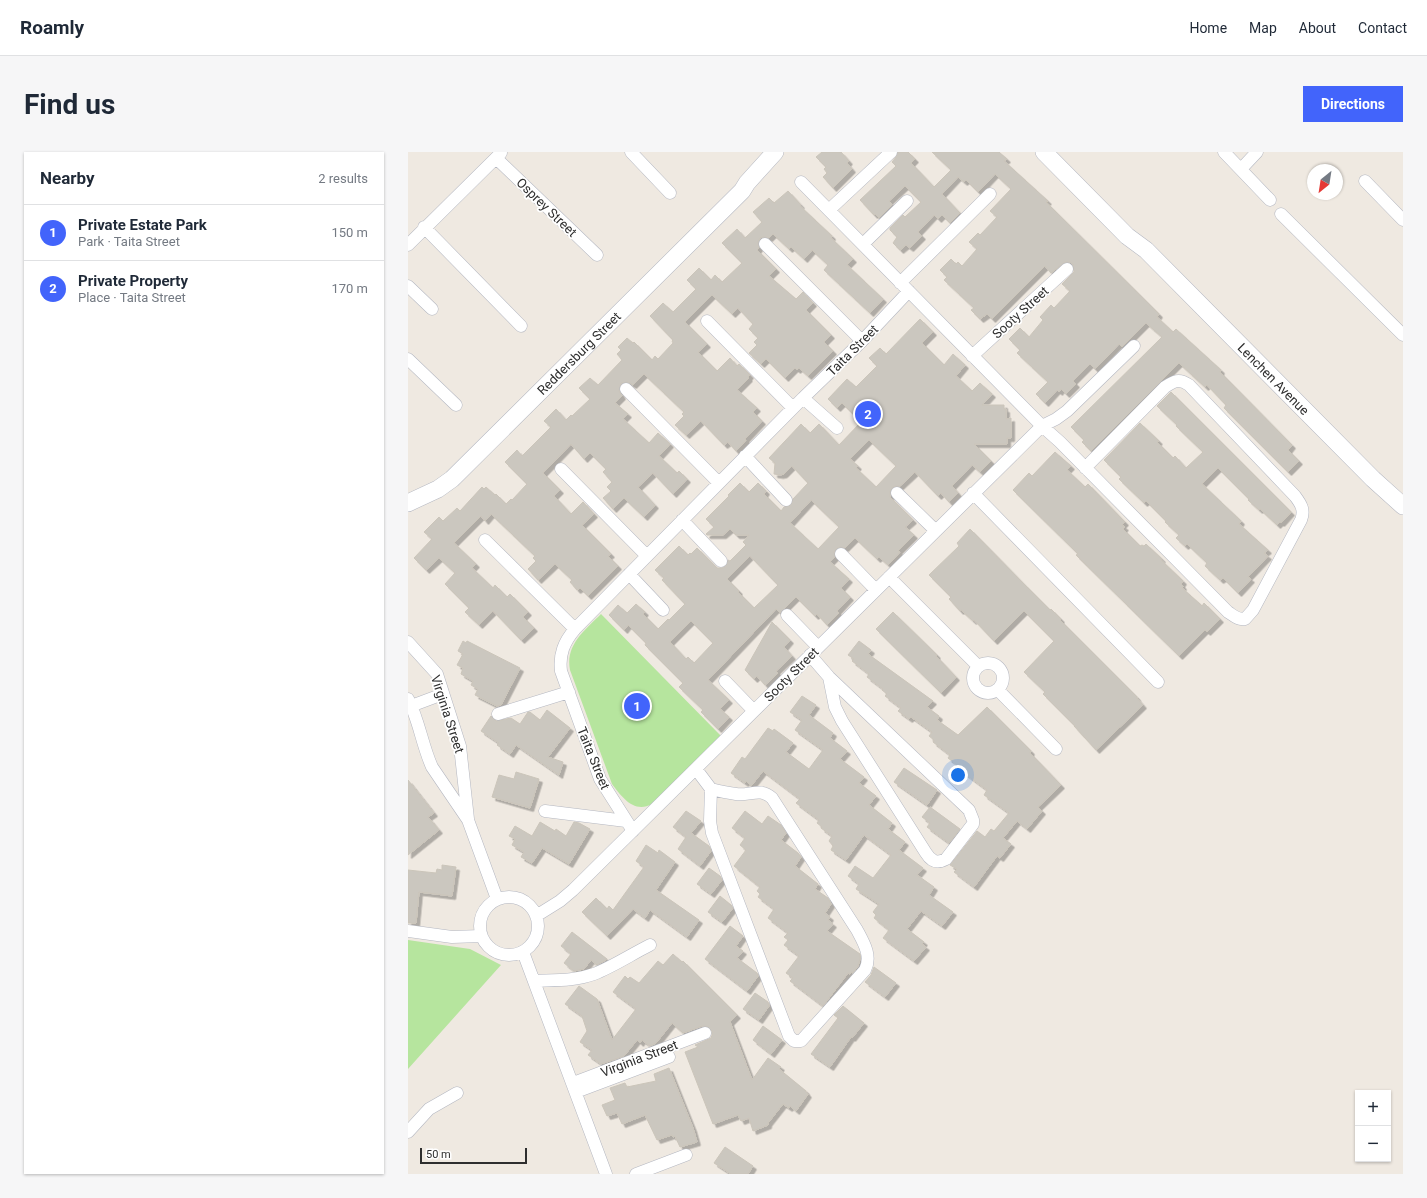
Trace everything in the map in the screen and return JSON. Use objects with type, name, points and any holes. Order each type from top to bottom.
[{"type":"main road","name":"Reddersburg Street","points":[[408,503],[438,489],[452,479],[742,191],[747,183],[776,152]]},
{"type":"main road","name":"Reddersburg Street","points":[[742,191],[752,186],[787,152]]},
{"type":"main road","name":"Lenchen Avenue","points":[[1044,152],[1127,236],[1146,250],[1373,479],[1403,506]]},
{"type":"main road","name":"Lenchen Avenue","points":[[1060,152],[1132,230],[1146,250]]},
{"type":"street","points":[[631,152],[670,193]]},
{"type":"street","points":[[829,210],[891,152]]},
{"type":"street","points":[[1224,152],[1270,200]]},
{"type":"street","points":[[1241,169],[1257,152]]},
{"type":"street","name":"Osprey Street","points":[[408,245],[424,227],[499,155],[597,255]]},
{"type":"street","points":[[1365,181],[1403,220]]},
{"type":"street","points":[[801,182],[972,356],[1060,442],[1085,468],[1228,612],[1239,619],[1245,619],[1253,610],[1302,520],[1302,507],[1295,496],[1189,385],[1182,380],[1174,381],[1165,388],[1085,468]]},
{"type":"street","points":[[904,287],[990,194]]},
{"type":"street","points":[[863,244],[907,201]]},
{"type":"street","points":[[1281,214],[1403,336]]},
{"type":"street","points":[[424,227],[521,326]]},
{"type":"street","points":[[765,244],[862,341]]},
{"type":"street","name":"Sooty Street","points":[[972,356],[1067,268]]},
{"type":"street","points":[[408,286],[432,309]]},
{"type":"street","name":"Taita Street","points":[[629,826],[600,779],[561,671],[561,654],[566,642],[575,629],[682,520],[862,341],[904,287]]},
{"type":"street","points":[[707,321],[793,408]]},
{"type":"street","name":"Sooty Street","points":[[536,916],[568,895],[629,826],[696,768],[1042,426],[1068,411],[1134,346]]},
{"type":"street","points":[[408,359],[456,405]]},
{"type":"street","points":[[626,390],[719,483]]},
{"type":"street","points":[[803,398],[837,428]]},
{"type":"street","points":[[745,456],[786,500]]},
{"type":"street","points":[[561,469],[647,556]]},
{"type":"street","points":[[896,493],[936,531]]},
{"type":"street","points":[[974,494],[1158,682]]},
{"type":"street","points":[[682,520],[722,561]]},
{"type":"street","points":[[485,540],[575,629]]},
{"type":"street","points":[[841,554],[876,590]]},
{"type":"street","points":[[629,574],[663,610]]},
{"type":"street","points":[[889,577],[978,666]]},
{"type":"street","points":[[787,615],[814,651],[829,676],[969,810],[972,815],[973,824],[946,859],[936,862],[926,853],[842,720],[835,707],[829,676]]},
{"type":"street","name":"Virginia Street","points":[[408,642],[437,674],[460,746],[468,820],[497,899]]},
{"type":"street","points":[[988,663],[998,666],[1003,675],[1001,686],[994,693],[983,693],[975,686],[973,676],[978,666],[988,663]]},
{"type":"street","points":[[725,681],[754,711]]},
{"type":"street","points":[[998,690],[1056,749]]},
{"type":"street","points":[[498,714],[569,692]]},
{"type":"street","points":[[410,702],[443,694]]},
{"type":"street","name":"Virginia Street","points":[[410,702],[432,767],[468,820]]},
{"type":"street","points":[[696,768],[711,790],[710,828],[789,1036],[794,1041],[801,1042],[865,970],[868,960],[866,949],[857,930],[772,798],[767,793],[760,792],[738,795],[711,790]]},
{"type":"street","points":[[545,811],[629,826]]},
{"type":"street","points":[[503,897],[513,897],[523,900],[531,907],[536,916],[538,926],[536,936],[531,945],[523,952],[513,955],[503,955],[490,948],[481,936],[479,926],[481,916],[486,907],[497,899],[503,897]]},
{"type":"street","points":[[408,932],[452,937],[481,936]]},
{"type":"street","points":[[534,981],[562,980],[594,974],[650,945]]},
{"type":"street","points":[[523,952],[606,1174]]},
{"type":"street","name":"Virginia Street","points":[[574,1087],[705,1033]]},
{"type":"street","name":"Virginia Street","points":[[574,1087],[669,1057]]},
{"type":"street","points":[[408,1132],[429,1109],[457,1093]]},
{"type":"street","points":[[636,1174],[686,1155]]},
{"type":"green space","points":[[601,614],[721,736],[652,804],[646,807],[640,807],[629,803],[612,784],[570,670],[570,653],[573,646],[583,632]]},
{"type":"green space","points":[[408,940],[470,949],[501,965],[408,1069]]},
{"type":"building","points":[[822,152],[841,152],[849,161],[847,163],[852,169],[833,188],[823,177],[827,173],[824,169],[826,167],[816,157]]},
{"type":"building","points":[[898,152],[908,152],[915,159],[911,163],[934,187],[951,170],[932,152],[999,152],[1007,159],[1004,161],[1048,201],[1046,202],[1159,314],[1157,317],[1173,332],[1176,329],[1221,370],[1220,372],[1292,445],[1288,450],[1299,461],[1288,472],[1224,408],[1226,405],[1207,385],[1205,387],[1179,363],[1091,451],[1082,442],[1084,440],[1071,427],[1162,337],[1146,323],[1122,347],[1119,344],[1095,369],[1090,364],[1073,381],[1076,384],[1066,394],[1061,389],[1059,392],[1057,390],[1045,403],[1036,394],[1048,382],[1017,353],[1020,350],[1009,339],[1020,328],[1029,337],[1043,320],[1040,317],[1051,305],[1054,308],[1070,291],[1062,284],[1074,272],[1073,264],[1070,262],[1065,262],[1051,273],[1045,266],[992,319],[987,314],[980,319],[971,310],[974,308],[944,280],[947,277],[940,270],[951,259],[956,264],[958,262],[962,266],[977,249],[969,242],[978,233],[980,235],[997,217],[990,211],[1011,189],[995,174],[978,192],[966,180],[964,182],[958,177],[942,194],[960,213],[950,223],[942,215],[938,219],[934,215],[918,232],[922,236],[910,248],[906,245],[900,250],[893,243],[897,237],[890,230],[890,228],[903,215],[905,217],[921,202],[905,186],[889,201],[892,205],[879,218],[875,214],[874,215],[860,200],[896,166],[892,162]]},
{"type":"building","points":[[788,191],[801,205],[800,206],[832,236],[831,238],[853,259],[847,265],[883,299],[870,313],[824,270],[828,265],[812,250],[804,259],[791,247],[789,249],[773,234],[769,238],[760,238],[758,242],[759,248],[757,250],[776,269],[769,276],[796,299],[803,292],[813,303],[806,310],[831,335],[824,342],[833,351],[808,376],[799,368],[797,370],[795,368],[785,378],[766,359],[761,364],[749,353],[757,345],[754,342],[758,338],[749,329],[753,324],[738,308],[732,314],[712,295],[685,322],[707,344],[698,352],[717,371],[730,358],[737,366],[739,364],[750,375],[748,377],[749,378],[737,390],[757,408],[753,412],[762,421],[736,451],[728,442],[724,445],[701,421],[686,435],[675,425],[684,416],[682,414],[684,412],[644,374],[633,385],[628,382],[621,383],[619,391],[622,396],[615,403],[628,414],[623,419],[649,443],[658,433],[668,442],[670,444],[659,456],[677,473],[679,471],[687,479],[673,494],[653,473],[638,487],[655,505],[644,517],[624,498],[613,509],[603,498],[611,491],[607,487],[612,482],[603,472],[606,469],[590,453],[584,459],[571,444],[543,473],[560,490],[554,496],[571,514],[583,502],[594,514],[582,525],[611,554],[608,556],[618,566],[588,596],[580,588],[577,590],[570,582],[572,580],[555,564],[538,580],[528,569],[536,561],[533,558],[535,556],[491,514],[485,521],[481,516],[454,543],[476,564],[472,568],[493,588],[495,585],[507,597],[510,594],[528,612],[523,617],[534,628],[521,640],[493,611],[479,625],[465,612],[469,608],[445,584],[455,573],[439,558],[426,570],[414,558],[432,539],[424,532],[439,517],[443,521],[457,508],[460,511],[482,487],[484,489],[486,487],[495,495],[496,494],[506,504],[511,499],[512,500],[527,484],[505,462],[517,450],[522,456],[551,427],[544,421],[556,409],[566,420],[590,399],[579,388],[590,378],[598,385],[622,360],[617,354],[621,350],[618,347],[627,338],[633,343],[634,342],[652,360],[655,356],[658,359],[673,343],[673,340],[650,316],[663,303],[673,312],[696,289],[687,280],[699,268],[711,280],[715,275],[722,282],[742,263],[722,243],[737,229],[745,238],[762,222],[753,212],[769,198],[774,203]]},
{"type":"building","points":[[920,319],[933,332],[922,343],[944,365],[953,354],[965,365],[956,376],[972,391],[980,383],[992,394],[982,405],[1004,405],[1004,409],[1006,409],[1006,419],[1011,418],[1011,438],[1007,438],[1007,444],[974,444],[991,461],[980,472],[972,465],[952,486],[958,493],[949,502],[941,493],[938,496],[915,472],[900,486],[895,486],[892,488],[890,497],[913,520],[905,527],[914,535],[898,551],[900,552],[888,565],[879,557],[877,559],[855,538],[845,548],[840,547],[836,549],[834,552],[835,557],[830,562],[849,579],[841,588],[850,597],[837,611],[839,613],[827,625],[817,614],[815,616],[796,597],[780,613],[776,609],[708,680],[729,700],[720,709],[729,717],[718,729],[701,712],[703,710],[679,687],[683,683],[645,645],[646,643],[628,625],[624,630],[609,615],[618,605],[627,613],[636,604],[645,612],[643,614],[658,629],[668,619],[669,620],[685,604],[662,580],[664,578],[655,570],[679,546],[688,555],[697,548],[717,568],[726,566],[728,560],[730,561],[746,545],[743,542],[749,535],[736,535],[730,529],[723,535],[707,535],[706,534],[714,527],[706,519],[740,483],[749,492],[758,483],[766,491],[764,494],[781,511],[784,507],[791,505],[793,499],[808,483],[792,466],[784,474],[774,474],[775,463],[769,458],[801,424],[810,433],[819,424],[839,445],[861,422],[842,403],[837,408],[828,399],[847,379],[856,387],[877,366],[869,358],[880,348],[886,354]],"holes":[[[869,440],[896,466],[876,487],[856,468],[858,466],[850,459]],[[811,500],[839,527],[818,549],[790,523]],[[750,556],[778,585],[754,608],[727,579]],[[691,621],[713,643],[694,663],[688,657],[686,659],[670,642]]]},
{"type":"building","points":[[1171,392],[1291,512],[1281,523],[1280,522],[1277,525],[1248,500],[1249,499],[1218,468],[1202,484],[1241,521],[1239,524],[1268,550],[1264,553],[1268,556],[1248,577],[1251,579],[1238,593],[1223,578],[1220,580],[1205,566],[1207,563],[1187,544],[1185,546],[1176,538],[1179,535],[1146,501],[1144,503],[1119,479],[1121,477],[1104,460],[1140,423],[1159,441],[1157,442],[1173,458],[1175,456],[1186,468],[1203,452],[1157,406]]},
{"type":"building","points":[[1055,452],[1071,466],[1067,470],[1085,487],[1088,484],[1125,522],[1122,525],[1125,527],[1123,529],[1140,546],[1144,546],[1146,544],[1183,581],[1181,584],[1183,586],[1182,588],[1202,606],[1204,603],[1220,619],[1207,632],[1205,630],[1179,656],[1076,555],[1078,554],[1013,490],[1029,473],[1032,476]]},
{"type":"building","points":[[970,529],[1050,610],[1051,609],[1061,619],[1060,620],[1137,697],[1143,705],[1096,750],[1075,726],[1043,694],[1045,692],[1024,672],[1054,641],[1024,611],[994,641],[974,620],[973,621],[961,610],[960,611],[949,599],[951,597],[929,575],[959,546],[957,543]]},
{"type":"building","points":[[893,612],[937,655],[936,656],[956,677],[941,693],[876,629]]},
{"type":"building","points":[[772,622],[790,640],[784,647],[792,656],[776,671],[778,673],[765,685],[757,676],[754,679],[745,670]]},
{"type":"building","points":[[463,641],[466,643],[467,641],[520,668],[501,705],[497,706],[475,695],[478,689],[471,685],[473,681],[461,674],[463,668],[457,665],[463,654],[458,651]]},
{"type":"building","points":[[859,641],[871,650],[868,654],[933,701],[927,707],[939,716],[937,720],[958,735],[987,707],[1031,751],[1030,753],[1061,785],[1038,807],[1042,811],[1027,829],[1017,821],[1003,838],[1011,844],[1000,858],[997,856],[974,887],[954,872],[957,869],[950,865],[977,831],[985,837],[991,829],[994,831],[1009,813],[984,795],[987,790],[964,773],[965,771],[948,758],[950,755],[933,742],[934,740],[929,736],[932,732],[911,717],[909,719],[898,711],[901,708],[885,696],[887,694],[882,690],[883,689],[867,677],[869,674],[852,661],[854,659],[848,655]]},
{"type":"building","points":[[802,696],[816,705],[809,715],[833,733],[830,738],[847,751],[840,759],[864,777],[859,783],[876,796],[869,805],[892,823],[888,829],[905,842],[899,850],[923,868],[917,875],[934,887],[929,895],[953,912],[942,926],[921,911],[907,929],[924,942],[922,944],[926,947],[914,961],[883,938],[889,930],[874,918],[876,915],[873,912],[879,904],[856,889],[859,884],[848,876],[855,866],[873,878],[891,855],[864,835],[846,860],[831,850],[833,846],[829,841],[832,836],[821,828],[822,827],[817,823],[819,820],[796,803],[800,799],[763,771],[751,786],[746,781],[745,783],[731,773],[742,757],[745,759],[768,728],[773,731],[774,729],[793,743],[786,752],[809,769],[823,750],[795,730],[802,720],[790,712]]},
{"type":"building","points":[[547,710],[570,728],[548,757],[563,762],[559,775],[516,745],[510,754],[497,745],[499,743],[481,731],[491,716],[496,721],[511,718],[520,724],[528,712],[540,720]]},
{"type":"building","points":[[904,768],[937,790],[927,805],[894,782]]},
{"type":"building","points":[[516,772],[539,779],[530,808],[492,797],[499,775],[514,779]]},
{"type":"building","points":[[408,780],[434,813],[428,817],[439,830],[408,855]]},
{"type":"building","points":[[930,807],[960,829],[949,843],[927,827],[930,823],[922,817]]},
{"type":"building","points":[[686,811],[701,821],[691,833],[709,846],[711,851],[700,866],[678,849],[686,837],[673,827]]},
{"type":"building","points":[[745,811],[762,824],[768,816],[781,825],[786,833],[781,840],[801,857],[795,866],[818,884],[815,889],[828,898],[831,904],[825,913],[830,917],[828,920],[833,924],[827,931],[860,954],[858,966],[853,973],[848,973],[823,1006],[790,981],[793,978],[786,973],[799,956],[784,945],[788,940],[784,937],[788,933],[768,918],[774,909],[758,897],[760,894],[757,891],[760,887],[734,866],[746,850],[740,845],[745,838],[732,828]]},
{"type":"building","points":[[540,822],[555,831],[556,829],[566,836],[574,822],[590,829],[569,864],[542,848],[532,863],[521,857],[524,852],[512,845],[515,839],[509,836],[515,826],[532,836]]},
{"type":"building","points":[[646,845],[658,853],[659,850],[675,862],[656,890],[699,920],[687,937],[650,910],[645,918],[633,909],[607,936],[582,912],[596,898],[607,909],[609,906],[613,910],[644,867],[636,861]]},
{"type":"building","points":[[442,865],[456,867],[452,896],[419,892],[416,923],[408,923],[408,870],[436,873],[437,869],[442,870]]},
{"type":"building","points":[[709,868],[720,876],[722,880],[711,894],[697,884]]},
{"type":"building","points":[[720,896],[733,908],[722,922],[708,912]]},
{"type":"building","points":[[730,926],[743,936],[736,946],[743,951],[737,958],[757,973],[758,976],[747,991],[705,959]]},
{"type":"building","points":[[572,932],[607,959],[597,965],[591,960],[584,969],[574,971],[564,963],[571,954],[561,946]]},
{"type":"building","points":[[673,954],[682,962],[683,961],[737,1015],[730,1022],[752,1080],[768,1058],[781,1067],[779,1069],[806,1091],[808,1094],[796,1111],[790,1106],[789,1108],[783,1104],[768,1125],[753,1131],[749,1118],[741,1121],[738,1115],[713,1124],[685,1052],[698,1047],[695,1045],[711,1038],[712,1031],[707,1026],[702,1026],[683,1033],[672,1023],[656,1043],[650,1046],[642,1040],[640,1043],[637,1040],[624,1056],[601,1064],[588,1055],[592,1050],[580,1042],[587,1031],[582,1016],[565,1004],[579,986],[597,999],[612,1040],[636,1009],[613,992],[625,976],[628,979],[630,977],[639,983],[658,961],[663,965]]},
{"type":"building","points":[[874,967],[896,983],[885,997],[865,982],[871,975]]},
{"type":"building","points":[[755,993],[768,1002],[769,1006],[759,1020],[743,1009]]},
{"type":"building","points":[[843,1006],[864,1023],[852,1038],[851,1037],[830,1067],[811,1054],[838,1018],[834,1015]]},
{"type":"building","points":[[763,1026],[782,1040],[771,1054],[753,1040]]},
{"type":"building","points":[[669,1068],[693,1128],[697,1142],[680,1147],[675,1136],[673,1137],[672,1135],[657,1140],[645,1115],[622,1124],[617,1113],[607,1116],[602,1105],[615,1100],[610,1088],[625,1083],[627,1087],[656,1081],[654,1074]]},
{"type":"building","points":[[725,1147],[753,1166],[748,1174],[731,1174],[714,1163]]},
{"type":"place","name":"Private Property","points":[[868,414]]},
{"type":"place","name":"Private Estate Park","points":[[637,706]]}]
